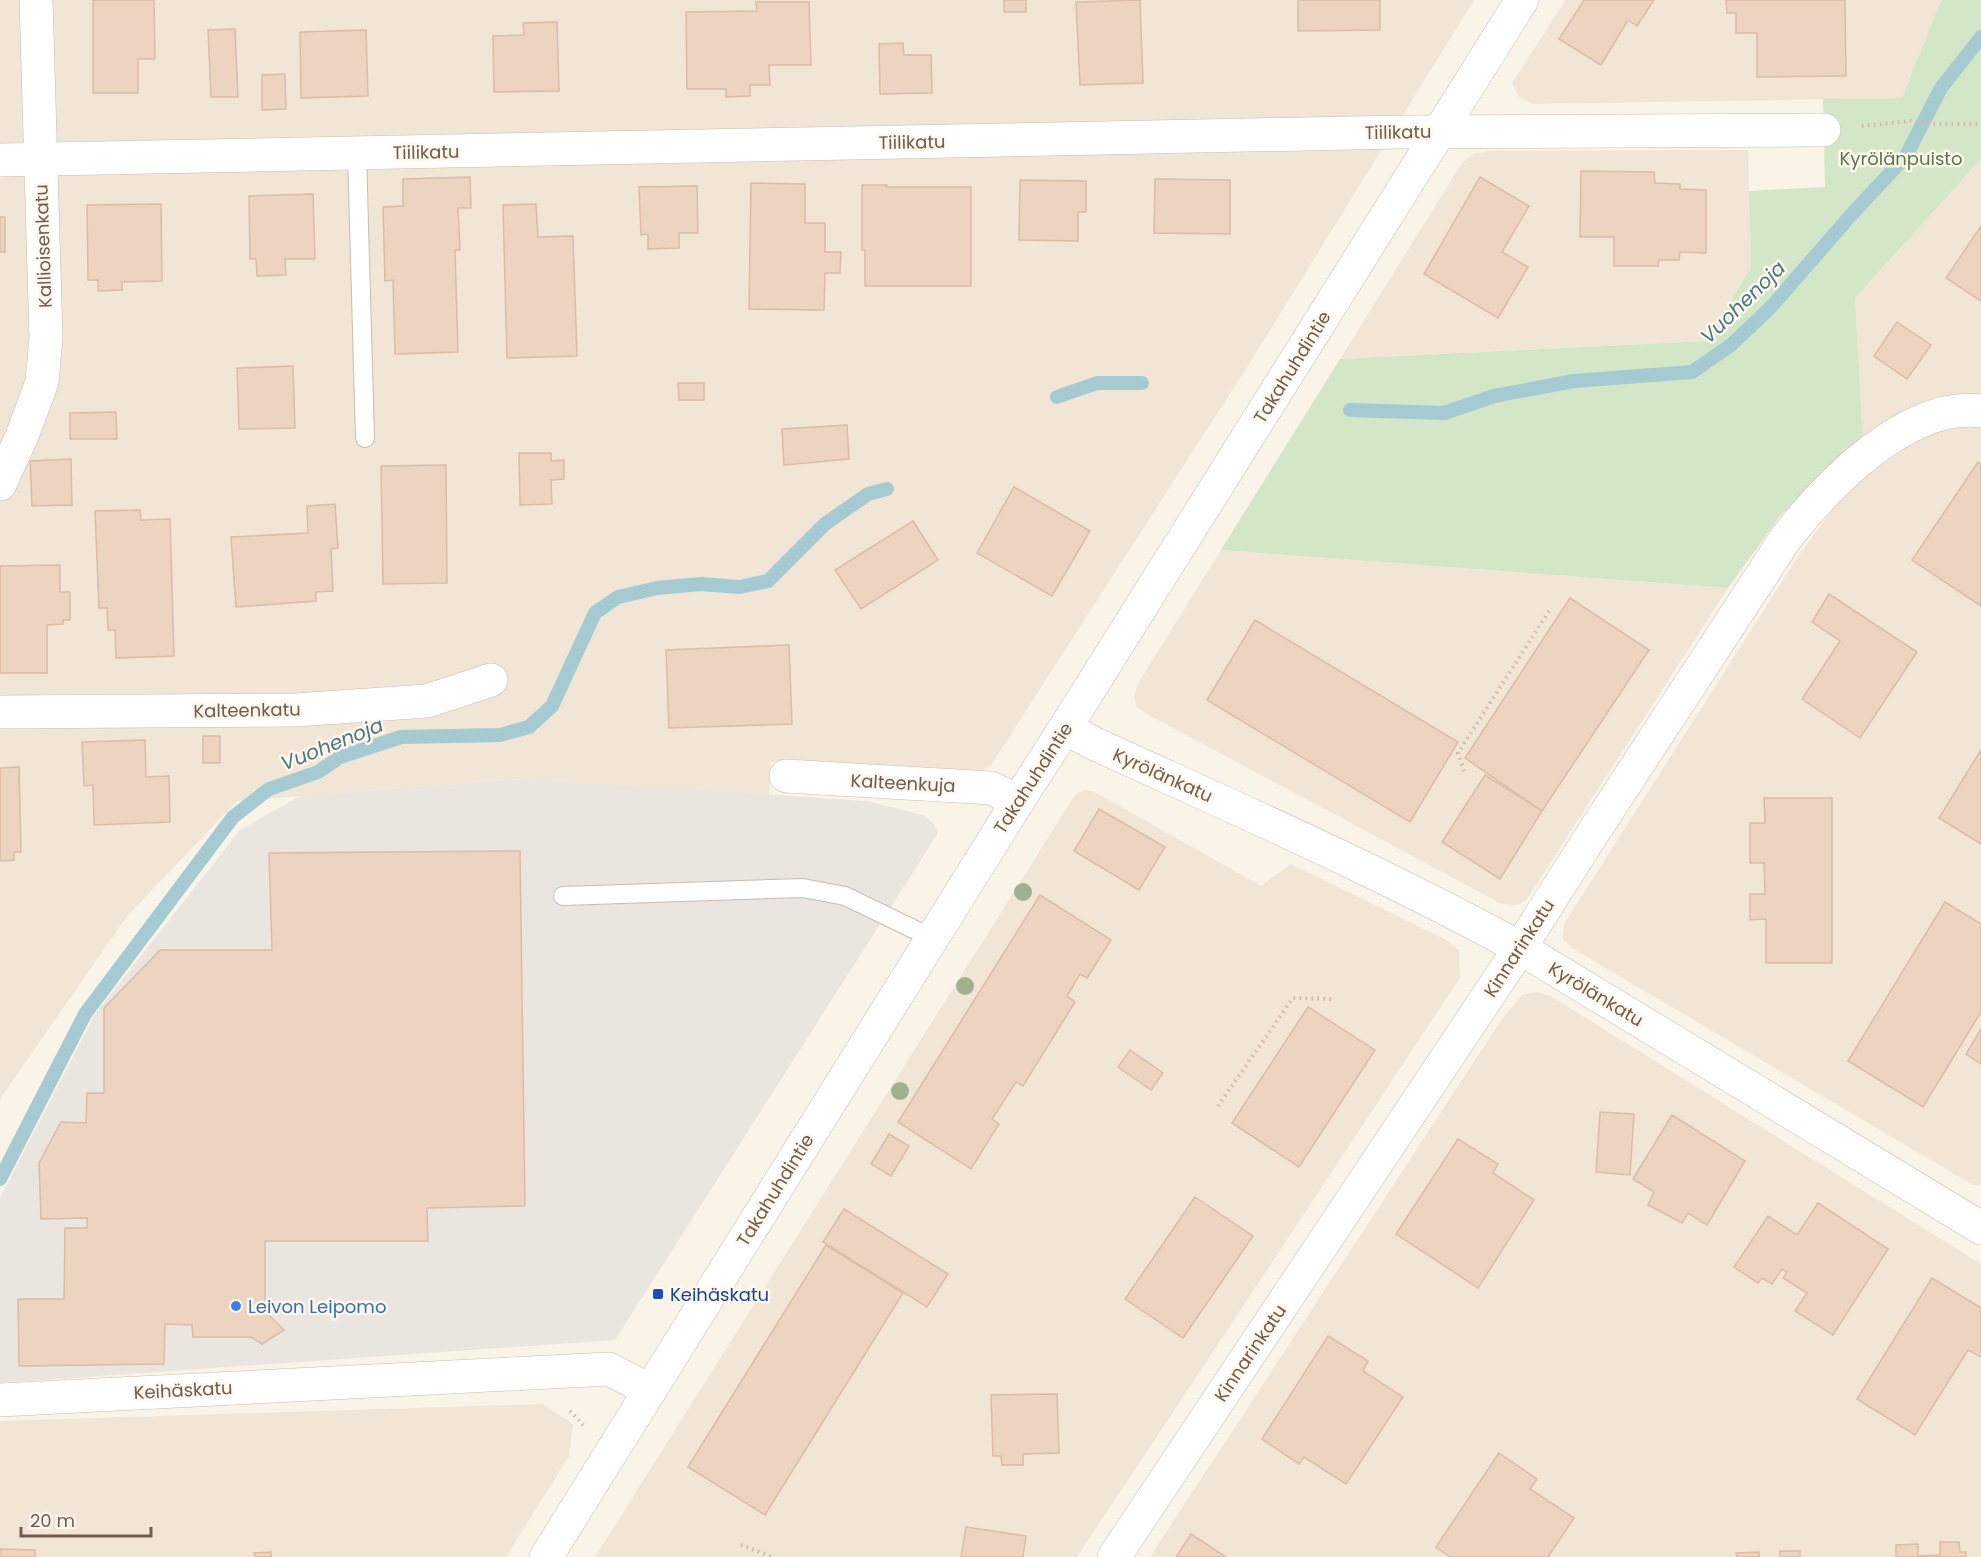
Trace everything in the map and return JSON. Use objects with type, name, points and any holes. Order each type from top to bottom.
[{"type":"street","name":"Kallioisenkatu","points":[[0,484],[22,436],[42,382],[46,338],[36,0]]},
{"type":"street","name":"Takahuhdintie","points":[[546,1557],[1522,0]]},
{"type":"street","name":"Tiilikatu","points":[[0,160],[1440,132],[1824,130]]},
{"type":"street","name":"Kinnarinkatu","points":[[1114,1557],[1520,948],[1786,538],[1807,511],[1856,464],[1901,432],[1922,420],[1953,411],[1981,411]]},
{"type":"street","name":"Kalteenkatu","points":[[0,712],[317,709],[427,701],[491,680]]},
{"type":"street","name":"Kyrölänkatu","points":[[1065,728],[1462,916],[1520,948],[1981,1228]]},
{"type":"street","name":"Kalteenkuja","points":[[786,776],[991,788],[1018,801]]},
{"type":"street","name":"Keihäskatu","points":[[0,1400],[609,1370],[649,1390]]},
{"type":"lane","points":[[357,153],[365,438]]},
{"type":"lane","points":[[563,896],[803,888],[845,896],[932,938]]},
{"type":"path","points":[[1824,130],[1910,121],[1937,124],[1981,124]]},
{"type":"path","points":[[1464,771],[1458,753],[1549,610]]},
{"type":"path","points":[[1218,1106],[1293,998],[1335,999]]},
{"type":"path","points":[[741,1545],[772,1557]]},
{"type":"shaded area","points":[[0,0],[1474,0],[1251,361],[991,765],[980,772],[771,762],[769,796],[521,779],[237,801],[127,916],[0,1099]]},
{"type":"shaded area","points":[[1566,0],[1941,0],[1902,98],[1532,104],[1519,97],[1512,83]]},
{"type":"shaded area","points":[[1748,150],[1751,268],[1706,341],[1340,359],[1462,163],[1474,154],[1489,151]]},
{"type":"shaded area","points":[[1981,159],[1981,396],[1863,442],[1855,298]]},
{"type":"shaded area","points":[[1981,424],[1981,1185],[1973,1185],[1572,948],[1563,939],[1564,924],[1795,561],[1838,502],[1871,472],[1933,432],[1954,425]]},
{"type":"shaded area","points":[[1221,550],[1728,588],[1527,899],[1520,904],[1511,905],[1500,903],[1137,707],[1134,698],[1137,685]]},
{"type":"shaded area","points":[[521,779],[867,801],[923,815],[934,824],[938,833],[615,1340],[0,1383],[0,1198],[95,1014],[240,830],[300,796]]},
{"type":"shaded area","points":[[1084,790],[1100,795],[1261,886],[1291,864],[1444,939],[1459,950],[1460,978],[1077,1557],[595,1557],[1075,795]]},
{"type":"shaded area","points":[[1537,992],[1552,997],[1981,1264],[1981,1557],[1150,1557],[1500,1022],[1522,995]]},
{"type":"shaded area","points":[[543,1404],[573,1424],[569,1456],[506,1557],[0,1557],[0,1421]]},
{"type":"green space","name":"Kyrölänpuisto","points":[[1941,0],[1981,0],[1981,159],[1855,298],[1863,442],[1829,467],[1780,516],[1728,588],[1221,550],[1340,359],[1706,341],[1751,268],[1749,191],[1825,187],[1823,99],[1902,98]]},
{"type":"building","points":[[93,0],[154,0],[155,59],[138,59],[138,93],[93,93]]},
{"type":"building","points":[[1004,0],[1026,0],[1026,12],[1004,12]]},
{"type":"building","points":[[1140,0],[1143,83],[1080,85],[1076,2]]},
{"type":"building","points":[[1298,0],[1380,0],[1380,30],[1298,31]]},
{"type":"building","points":[[1584,0],[1654,0],[1637,26],[1628,20],[1601,65],[1559,39]]},
{"type":"building","points":[[1726,0],[1845,0],[1846,76],[1757,77],[1757,33],[1736,33],[1736,13],[1727,13]]},
{"type":"building","points":[[756,2],[809,2],[811,65],[769,65],[770,85],[750,85],[750,96],[726,97],[726,89],[687,89],[686,12],[757,11]]},
{"type":"building","points":[[557,22],[559,91],[494,92],[493,36],[524,35],[523,23]]},
{"type":"building","points":[[235,29],[238,97],[211,97],[208,30]]},
{"type":"building","points":[[366,30],[368,96],[301,98],[300,32]]},
{"type":"building","points":[[903,43],[904,55],[931,55],[932,93],[880,94],[879,44]]},
{"type":"building","points":[[285,74],[286,109],[262,110],[262,75]]},
{"type":"building","points":[[1581,171],[1654,172],[1655,183],[1680,184],[1680,189],[1706,190],[1706,253],[1680,252],[1679,260],[1659,260],[1658,266],[1614,266],[1614,237],[1580,237]]},
{"type":"building","points":[[470,177],[471,208],[458,208],[460,250],[455,250],[458,352],[395,354],[393,280],[385,281],[383,207],[403,206],[403,179]]},
{"type":"building","points":[[1480,177],[1529,206],[1502,252],[1528,267],[1498,318],[1424,274]]},
{"type":"building","points":[[1155,179],[1230,180],[1230,234],[1154,233]]},
{"type":"building","points":[[1020,180],[1086,181],[1086,212],[1078,212],[1078,241],[1019,240]]},
{"type":"building","points":[[751,183],[805,184],[805,223],[825,223],[825,252],[841,252],[840,273],[825,273],[824,310],[749,309]]},
{"type":"building","points":[[862,185],[971,187],[971,286],[865,286],[865,250],[862,250]]},
{"type":"building","points":[[697,186],[698,233],[679,233],[679,248],[648,249],[648,234],[641,235],[639,187]]},
{"type":"building","points":[[313,194],[315,259],[285,259],[286,275],[257,276],[256,259],[250,259],[249,196]]},
{"type":"building","points":[[161,204],[162,281],[122,282],[122,290],[98,291],[98,280],[88,280],[87,205]]},
{"type":"building","points":[[536,204],[538,237],[573,236],[577,356],[507,358],[503,205]]},
{"type":"building","points":[[0,217],[5,217],[5,252],[0,252]]},
{"type":"building","points":[[1981,226],[1981,301],[1946,278]]},
{"type":"building","points":[[1897,322],[1931,345],[1907,379],[1874,356]]},
{"type":"building","points":[[293,366],[295,428],[239,429],[237,368]]},
{"type":"building","points":[[678,383],[704,383],[704,400],[679,400]]},
{"type":"building","points":[[116,412],[117,439],[70,439],[70,413]]},
{"type":"building","points":[[847,425],[849,459],[784,465],[782,429]]},
{"type":"building","points":[[519,453],[551,453],[551,461],[564,460],[564,479],[551,480],[552,504],[520,505]]},
{"type":"building","points":[[71,459],[72,505],[32,506],[30,461]]},
{"type":"building","points":[[1978,462],[1981,464],[1981,606],[1912,560]]},
{"type":"building","points":[[446,465],[447,583],[383,584],[381,466]]},
{"type":"building","points":[[1014,487],[1090,531],[1052,596],[977,553]]},
{"type":"building","points":[[335,504],[338,548],[331,549],[333,591],[316,592],[316,601],[236,607],[231,537],[308,533],[307,506]]},
{"type":"building","points":[[140,510],[141,520],[170,519],[174,656],[116,658],[115,630],[108,630],[107,608],[99,608],[95,511]]},
{"type":"building","points":[[913,521],[938,560],[861,609],[835,570]]},
{"type":"building","points":[[60,565],[60,592],[70,592],[70,620],[63,620],[63,624],[47,625],[47,673],[0,673],[0,566]]},
{"type":"building","points":[[1829,594],[1917,652],[1860,738],[1802,699],[1840,641],[1812,622]]},
{"type":"building","points":[[1570,598],[1649,650],[1542,811],[1465,758]]},
{"type":"building","points":[[1255,620],[1458,742],[1410,822],[1207,700]]},
{"type":"building","points":[[789,645],[792,724],[669,728],[666,650]]},
{"type":"building","points":[[203,736],[220,736],[220,763],[203,763]]},
{"type":"building","points":[[145,740],[146,777],[169,776],[170,822],[94,825],[93,785],[84,786],[82,742]]},
{"type":"building","points":[[1981,750],[1981,844],[1939,818]]},
{"type":"building","points":[[19,767],[21,852],[14,852],[14,860],[0,861],[0,768]]},
{"type":"building","points":[[1485,775],[1542,811],[1500,879],[1442,842]]},
{"type":"building","points":[[1764,798],[1832,798],[1832,963],[1766,963],[1766,919],[1750,920],[1750,894],[1765,894],[1764,863],[1750,863],[1750,823],[1765,823]]},
{"type":"building","points":[[1099,809],[1165,847],[1139,890],[1074,851]]},
{"type":"building","points":[[520,851],[525,1206],[427,1208],[428,1241],[265,1241],[265,1311],[284,1330],[262,1344],[251,1337],[193,1337],[192,1325],[165,1324],[164,1364],[19,1366],[18,1299],[64,1299],[65,1228],[87,1228],[87,1218],[41,1219],[39,1163],[61,1122],[86,1123],[87,1093],[104,1093],[104,1008],[160,950],[272,950],[269,853]]},
{"type":"building","points":[[1040,895],[1111,940],[1087,978],[1080,974],[1067,996],[1075,1002],[1023,1086],[1016,1082],[992,1119],[999,1124],[971,1169],[898,1122]]},
{"type":"building","points":[[1945,902],[1981,924],[1981,1012],[1923,1107],[1848,1061]]},
{"type":"building","points":[[1308,1007],[1375,1050],[1299,1167],[1232,1123]]},
{"type":"building","points":[[1981,1029],[1981,1064],[1966,1054]]},
{"type":"building","points":[[1130,1050],[1163,1073],[1151,1090],[1118,1067]]},
{"type":"building","points":[[1600,1112],[1634,1114],[1630,1175],[1596,1172]]},
{"type":"building","points":[[1672,1115],[1745,1161],[1707,1225],[1688,1213],[1682,1223],[1648,1205],[1654,1192],[1633,1179]]},
{"type":"building","points":[[889,1134],[909,1146],[891,1176],[871,1164]]},
{"type":"building","points":[[1458,1139],[1498,1164],[1493,1173],[1534,1200],[1478,1288],[1396,1234]]},
{"type":"building","points":[[1195,1197],[1253,1236],[1183,1338],[1125,1299]]},
{"type":"building","points":[[1818,1203],[1888,1249],[1833,1335],[1795,1311],[1807,1293],[1783,1278],[1787,1272],[1782,1269],[1772,1284],[1762,1278],[1758,1283],[1734,1267],[1768,1216],[1797,1235]]},
{"type":"building","points":[[844,1209],[948,1274],[927,1307],[823,1242]]},
{"type":"building","points":[[826,1245],[903,1293],[765,1515],[688,1467]]},
{"type":"building","points":[[1932,1278],[1981,1308],[1981,1357],[1968,1350],[1915,1435],[1857,1399]]},
{"type":"building","points":[[1328,1336],[1368,1361],[1363,1371],[1403,1397],[1346,1484],[1304,1457],[1299,1464],[1262,1439]]},
{"type":"building","points":[[1057,1394],[1059,1453],[1023,1454],[1023,1465],[1002,1465],[1001,1456],[993,1456],[991,1395]]},
{"type":"building","points":[[1499,1453],[1537,1479],[1530,1489],[1574,1518],[1548,1557],[1450,1557],[1436,1547]]},
{"type":"building","points":[[966,1527],[1026,1536],[1023,1557],[961,1557]]},
{"type":"building","points":[[1191,1534],[1226,1557],[1176,1557]]},
{"type":"building","points":[[1940,1542],[1959,1542],[1960,1552],[1966,1552],[1966,1557],[1896,1557],[1896,1545],[1918,1544],[1918,1556],[1940,1555]]},
{"type":"building","points":[[0,1549],[35,1550],[35,1557],[0,1557]]},
{"type":"building","points":[[1780,1551],[1800,1551],[1800,1557],[1780,1557]]},
{"type":"building","points":[[271,1552],[271,1557],[255,1557],[254,1553]]},
{"type":"building","points":[[1759,1552],[1759,1557],[1737,1557],[1736,1553]]},
{"type":"waterway","name":"Vuohenoja","points":[[1350,410],[1444,413],[1494,396],[1574,381],[1692,372],[1731,345],[1771,307],[1906,156],[1941,88],[1981,37]]},
{"type":"waterway","name":"Vuohenoja","points":[[1057,397],[1097,383],[1142,383]]},
{"type":"waterway","name":"Vuohenoja","points":[[0,1179],[85,1014],[233,817],[269,789],[318,772],[340,757],[401,737],[500,735],[529,727],[552,706],[595,613],[618,597],[657,588],[701,584],[739,587],[768,581],[825,524],[868,494],[887,489]]},
{"type":"place","name":"Keihäskatu","points":[[658,1294]]},
{"type":"place","name":"Leivon Leipomo","points":[[236,1306]]}]
